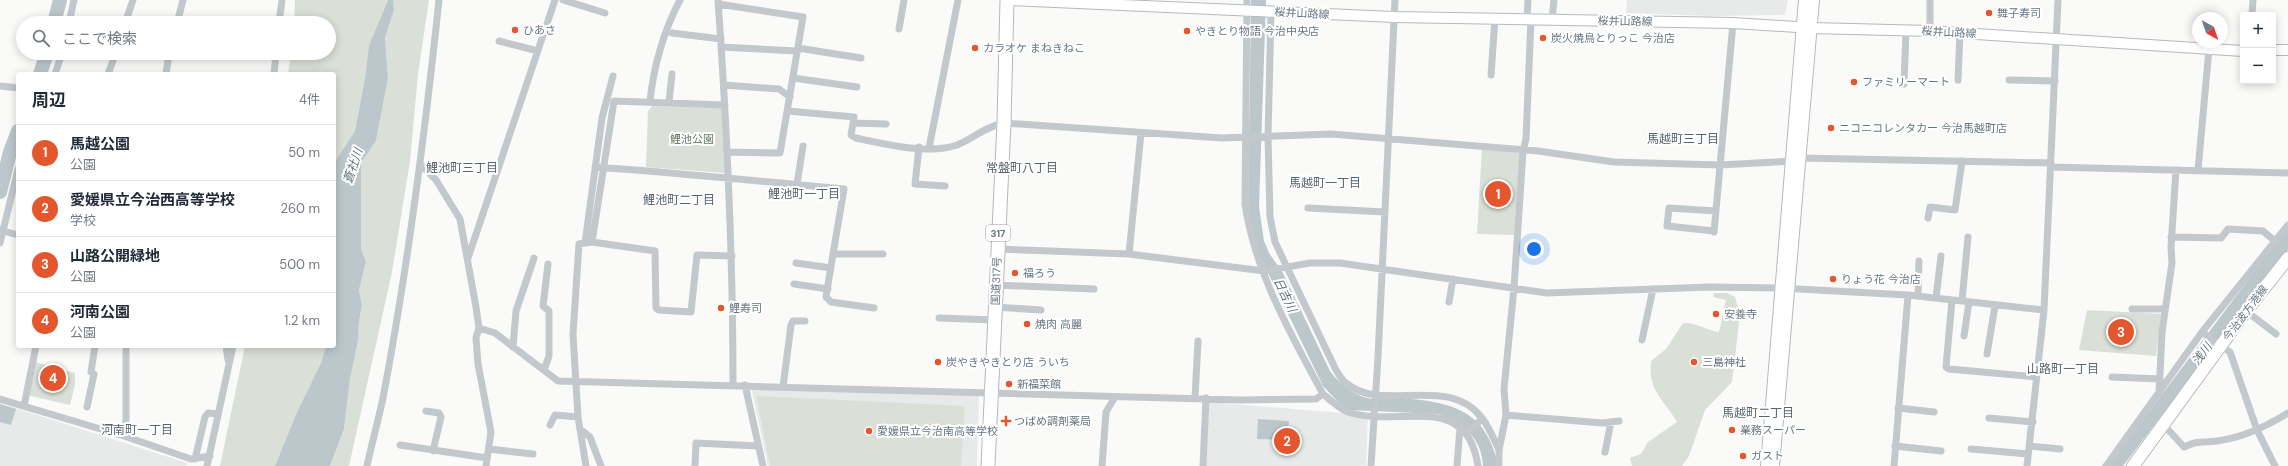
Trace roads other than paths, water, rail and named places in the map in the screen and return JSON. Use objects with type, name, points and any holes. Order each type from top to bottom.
[{"type":"highway","name":"国道317号","points":[[988,466],[1004,123],[1008,0]]},
{"type":"main road","name":"桜井山路線","points":[[1008,0],[1247,7],[1271,11],[1394,17],[1733,23],[1801,28],[1960,32],[2240,51]]},
{"type":"main road","points":[[1774,466],[1790,288],[1797,160],[1801,28],[1804,0]]},
{"type":"main road","points":[[1766,466],[1780,288],[1797,160],[1814,0]]},
{"type":"main road","points":[[2276,50],[2288,50]]},
{"type":"main road","name":"今治波方港線","points":[[2133,466],[2220,344],[2288,258]]},
{"type":"street","points":[[71,16],[74,0]]},
{"type":"street","points":[[128,16],[133,0]]},
{"type":"street","points":[[179,16],[183,0]]},
{"type":"street","points":[[280,16],[282,0]]},
{"type":"street","points":[[367,466],[382,399],[420,164],[439,0]]},
{"type":"street","points":[[467,260],[555,0]]},
{"type":"street","points":[[563,0],[605,13]]},
{"type":"street","points":[[650,102],[652,88],[670,18],[680,0]]},
{"type":"street","points":[[899,29],[904,0]]},
{"type":"street","points":[[929,148],[958,0]]},
{"type":"street","points":[[1371,466],[1395,0]]},
{"type":"street","points":[[1499,466],[1499,450],[1506,415],[1504,389],[1514,288],[1523,151],[1526,139],[1529,19],[1528,0]]},
{"type":"street","points":[[1552,19],[1554,0]]},
{"type":"street","points":[[1930,0],[1930,31]]},
{"type":"street","points":[[2027,466],[2044,310],[2058,0]]},
{"type":"street","points":[[2252,12],[2253,0]]},
{"type":"street","points":[[727,152],[780,153],[803,17],[718,2],[724,85],[727,152],[729,180],[732,256],[733,385]]},
{"type":"street","points":[[1247,7],[1247,138],[1245,204],[1250,233],[1264,271],[1294,339],[1324,394],[1335,405],[1348,412],[1374,415],[1434,417],[1447,420],[1467,433],[1476,451],[1478,466]]},
{"type":"street","points":[[1271,11],[1268,137],[1270,217],[1275,242],[1335,368],[1345,383],[1356,389],[1375,394],[1433,395],[1450,397],[1466,405],[1482,419],[1499,450]]},
{"type":"street","points":[[1491,75],[1494,18]]},
{"type":"street","points":[[1716,211],[1669,208],[1667,226],[1714,232],[1716,211],[1733,23]]},
{"type":"street","points":[[1904,84],[1906,30]]},
{"type":"street","points":[[1958,80],[1960,32]]},
{"type":"street","points":[[672,34],[721,39]]},
{"type":"street","points":[[499,41],[538,51]]},
{"type":"street","points":[[721,47],[798,50],[861,58]]},
{"type":"street","points":[[2198,170],[2209,49]]},
{"type":"street","points":[[56,72],[60,60]]},
{"type":"street","points":[[109,72],[113,60]]},
{"type":"street","points":[[166,72],[168,60]]},
{"type":"street","points":[[274,72],[275,60]]},
{"type":"street","points":[[669,102],[672,74]]},
{"type":"street","points":[[588,242],[595,167],[602,118],[613,76]]},
{"type":"street","points":[[793,78],[856,87]]},
{"type":"street","points":[[2009,80],[2055,81]]},
{"type":"street","points":[[724,85],[779,89],[790,97]]},
{"type":"street","points":[[0,86],[16,88]]},
{"type":"street","points":[[588,242],[603,168],[614,101],[725,105]]},
{"type":"street","points":[[788,111],[854,117],[852,135],[856,138],[898,146],[919,148],[957,145],[991,125],[1004,123],[1141,133],[1247,138],[1331,134],[1523,151],[1614,162],[1720,166],[1797,160],[1962,161],[2288,173]]},
{"type":"street","points":[[853,123],[886,124]]},
{"type":"street","points":[[1129,254],[1141,133]]},
{"type":"street","points":[[797,184],[803,146]]},
{"type":"street","points":[[919,148],[915,184],[945,186]]},
{"type":"street","points":[[1928,218],[1930,207],[1955,210],[1962,161]]},
{"type":"street","points":[[420,164],[436,180],[460,219],[479,328],[476,338],[478,364],[491,432],[486,466]]},
{"type":"street","points":[[595,167],[729,180],[797,184],[844,190],[826,297],[831,302],[874,308]]},
{"type":"street","points":[[2159,394],[2165,309],[2170,283],[2171,237],[2176,170]]},
{"type":"street","points":[[0,243],[16,177]]},
{"type":"street","points":[[1308,208],[1385,212]]},
{"type":"street","points":[[2106,466],[2203,332],[2288,225]]},
{"type":"street","points":[[2171,237],[2221,238],[2228,230],[2263,231],[2275,241]]},
{"type":"street","points":[[2,231],[16,234]]},
{"type":"street","points":[[1964,336],[1968,237]]},
{"type":"street","points":[[586,466],[578,417],[573,334],[579,244],[588,242],[655,251],[656,308],[659,310],[691,312],[697,255],[732,256]]},
{"type":"street","points":[[997,250],[1129,254],[1264,271],[1310,263],[1340,263],[1546,293],[1653,289],[1790,288],[1908,295],[1995,306],[2044,310]]},
{"type":"street","points":[[833,254],[883,254]]},
{"type":"street","points":[[1936,298],[1941,256]]},
{"type":"street","points":[[513,347],[516,311],[534,258]]},
{"type":"street","points":[[1918,296],[1919,261]]},
{"type":"street","points":[[796,263],[831,268]]},
{"type":"street","points":[[544,370],[549,356],[549,311],[543,306],[548,264]]},
{"type":"street","points":[[1449,302],[1453,279]]},
{"type":"street","points":[[794,284],[828,288]]},
{"type":"street","points":[[996,285],[1094,289]]},
{"type":"street","points":[[1642,340],[1653,289]]},
{"type":"street","points":[[1894,466],[1894,446],[1908,295]]},
{"type":"street","points":[[1952,300],[1946,368],[2036,377]]},
{"type":"street","points":[[1987,354],[1995,306]]},
{"type":"street","points":[[2132,308],[2165,309]]},
{"type":"street","points":[[939,318],[1041,310]]},
{"type":"street","points":[[2246,311],[2276,334]]},
{"type":"street","points":[[783,387],[791,325],[793,321],[805,321]]},
{"type":"street","points":[[479,328],[495,333],[558,381],[745,385],[1115,397],[1316,399],[1324,394]]},
{"type":"street","points":[[2203,332],[2230,352],[2257,430],[2276,466]]},
{"type":"street","points":[[1194,398],[1198,341]]},
{"type":"street","points":[[24,406],[36,348]]},
{"type":"street","points":[[86,407],[94,374],[91,372],[95,348]]},
{"type":"street","points":[[124,436],[126,420],[126,348]]},
{"type":"street","points":[[226,348],[229,364]]},
{"type":"street","points":[[207,466],[233,348]]},
{"type":"street","points":[[2112,377],[2160,379]]},
{"type":"street","points":[[745,385],[763,466]]},
{"type":"street","points":[[1102,466],[1106,412],[1115,397]]},
{"type":"street","points":[[1203,466],[1206,398]]},
{"type":"street","points":[[0,399],[124,436],[193,461],[210,456]]},
{"type":"street","points":[[1898,408],[1934,412]]},
{"type":"street","points":[[426,411],[439,413],[441,417],[433,451]]},
{"type":"street","points":[[2163,424],[2184,447],[2196,441],[2216,441],[2257,430],[2288,412]]},
{"type":"street","points":[[193,461],[205,417],[208,413],[218,414]]},
{"type":"street","points":[[550,425],[555,415],[578,417]]},
{"type":"street","points":[[1506,415],[1611,422],[1619,421]]},
{"type":"street","points":[[1989,418],[2033,422]]},
{"type":"street","points":[[1467,433],[1482,419]]},
{"type":"street","points":[[1605,452],[1611,422]]},
{"type":"street","points":[[1457,466],[1460,428]]},
{"type":"street","points":[[580,429],[590,437],[601,466]]},
{"type":"street","points":[[695,466],[696,443],[758,446]]},
{"type":"street","points":[[400,445],[487,458]]},
{"type":"street","points":[[1894,446],[1941,452]]},
{"type":"street","points":[[489,449],[533,454]]},
{"type":"street","points":[[1971,449],[2060,449]]},
{"type":"water","name":"蒼社川","points":[[388,0],[393,0],[394,10],[385,38],[388,78],[376,141],[361,163],[361,249],[366,262],[359,290],[362,305],[358,341],[350,379],[344,429],[330,466],[275,466],[297,412],[321,363],[325,348],[336,348],[336,160],[355,131],[365,78],[369,45]]},
{"type":"water","name":"日吉川","points":[[1251,0],[1266,0],[1259,207],[1264,241],[1269,253],[1283,273],[1330,371],[1346,387],[1361,396],[1376,399],[1383,397],[1429,401],[1444,404],[1470,416],[1481,426],[1489,439],[1496,455],[1497,466],[1483,466],[1482,456],[1475,439],[1463,427],[1447,417],[1438,414],[1350,410],[1340,404],[1323,386],[1257,250],[1248,209]]},
{"type":"water","name":"浅川","points":[[2288,227],[2288,250],[2123,466],[2108,466]]},
{"type":"water","points":[[0,404],[16,409],[11,425],[0,422]]},
{"type":"water","points":[[1258,419],[1289,421],[1287,440],[1257,439]]},
{"type":"waterway","points":[[56,16],[60,0]]},
{"type":"waterway","points":[[41,72],[45,60]]},
{"type":"waterway","points":[[0,192],[10,152],[16,136]]},
{"type":"place","name":"舞子寿司","points":[[1989,13]]},
{"type":"place","name":"ひあさ","points":[[515,30]]},
{"type":"place","name":"やきとり物語 今治中央店","points":[[1187,31]]},
{"type":"place","name":"炭火焼鳥とりっこ 今治店","points":[[1543,38]]},
{"type":"place","name":"カラオケ まねきねこ","points":[[975,48]]},
{"type":"place","name":"ファミリーマート","points":[[1854,82]]},
{"type":"place","name":"ニコニコレンタカー 今治馬越町店","points":[[1831,128]]},
{"type":"place","name":"馬越公園","points":[[1498,194]]},
{"type":"place","name":"福ろう","points":[[1015,273]]},
{"type":"place","name":"りょう花 今治店","points":[[1833,279]]},
{"type":"place","name":"鯉寿司","points":[[721,308]]},
{"type":"place","name":"安養寺","points":[[1716,314]]},
{"type":"place","name":"焼肉 高麗","points":[[1027,324]]},
{"type":"place","name":"山路公開緑地","points":[[2121,332]]},
{"type":"place","name":"炭やきやきとり店 ういち","points":[[938,362]]},
{"type":"place","name":"三島神社","points":[[1694,362]]},
{"type":"place","name":"河南公園","points":[[53,378]]},
{"type":"place","name":"新福菜館","points":[[1009,384]]},
{"type":"place","name":"つばめ調剤薬局","points":[[1006,421]]},
{"type":"place","name":"業務スーパー","points":[[1732,430]]},
{"type":"place","name":"愛媛県立今治南高等学校","points":[[869,431]]},
{"type":"place","name":"愛媛県立今治西高等学校","points":[[1287,441]]},
{"type":"place","name":"ガスト","points":[[1743,456]]},
{"type":"district","name":"馬越町三丁目","points":[[1683,139]]},
{"type":"district","name":"鯉池町三丁目","points":[[462,168]]},
{"type":"district","name":"常盤町八丁目","points":[[1022,168]]},
{"type":"district","name":"馬越町一丁目","points":[[1325,183]]},
{"type":"district","name":"鯉池町一丁目","points":[[804,194]]},
{"type":"district","name":"鯉池町二丁目","points":[[679,200]]},
{"type":"district","name":"山路町一丁目","points":[[2063,369]]},
{"type":"district","name":"馬越町二丁目","points":[[1758,413]]},
{"type":"district","name":"河南町一丁目","points":[[137,430]]},
{"type":"park label","name":"鯉池公園","points":[[692,139]]}]
